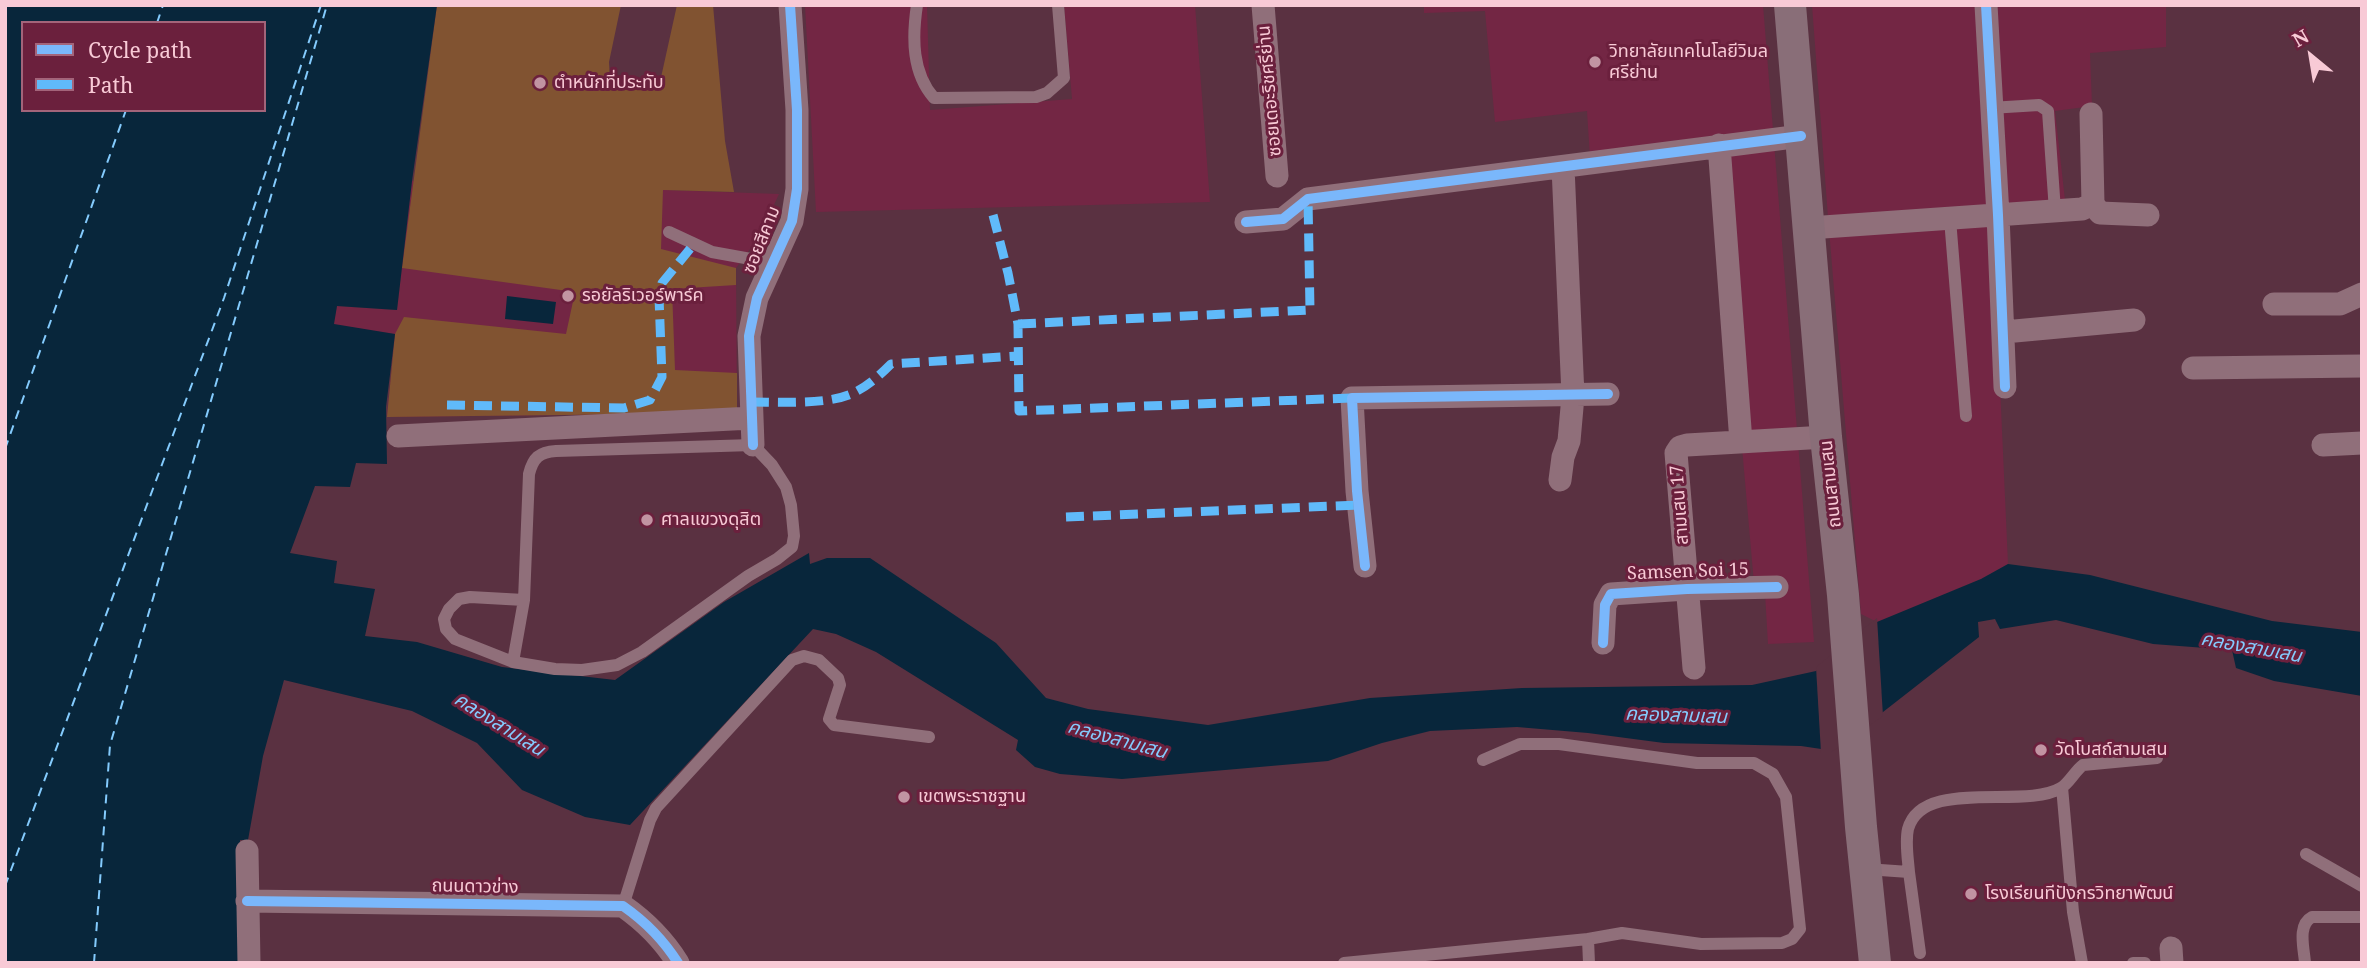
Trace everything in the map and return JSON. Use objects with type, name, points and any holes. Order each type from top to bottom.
[{"type":"main road","name":"ถนนสามเสน","points":[[1790,5],[1826,437],[1843,595],[1875,963]]},
{"type":"street","name":"ซอยสีคาม","points":[[753,445],[749,336],[757,298],[792,221],[797,189],[797,110],[790,5]]},
{"type":"street","name":"ซอยเดอะริชศรีย่าน","points":[[1263,5],[1277,176]]},
{"type":"street","points":[[1986,5],[2005,387]]},
{"type":"street","points":[[2091,114],[2093,204],[2100,213],[2148,215]]},
{"type":"street","points":[[1246,222],[1283,219],[1308,199],[1801,136]]},
{"type":"street","points":[[1719,145],[1741,442]]},
{"type":"street","points":[[1560,480],[1563,457],[1569,441],[1573,396],[1563,167]]},
{"type":"street","points":[[1809,228],[2082,209],[2093,204]]},
{"type":"street","points":[[2274,304],[2340,304],[2362,294]]},
{"type":"street","points":[[2004,332],[2134,320]]},
{"type":"street","points":[[2193,368],[2362,366]]},
{"type":"street","points":[[1365,566],[1357,491],[1352,398],[1608,394]]},
{"type":"street","points":[[398,436],[752,418]]},
{"type":"street","name":"สามเสน 17","points":[[1693,668],[1676,453],[1680,447],[1687,445],[1826,437]]},
{"type":"street","points":[[2323,445],[2362,443]]},
{"type":"street","name":"Samsen Soi 15","points":[[1603,643],[1605,605],[1611,594],[1777,587]]},
{"type":"street","points":[[247,851],[249,963]]},
{"type":"street","name":"ถนนดาวข่าง","points":[[247,901],[623,906]]},
{"type":"street","points":[[623,906],[656,932],[678,963]]},
{"type":"lane","points":[[917,5],[915,59],[919,76],[934,98],[949,99],[1036,97],[1047,93],[1064,78],[1058,5]]},
{"type":"lane","points":[[1990,108],[2039,105],[2048,111],[2055,211]]},
{"type":"lane","points":[[1950,219],[1966,416]]},
{"type":"lane","points":[[669,232],[712,252],[773,263]]},
{"type":"lane","points":[[513,662],[524,600],[529,474],[536,457],[544,452],[556,451],[753,445],[772,465],[786,487],[792,505],[792,547],[642,652],[617,665],[582,670],[555,669],[513,662],[455,639],[446,629],[444,620],[449,609],[459,599],[470,597],[524,600]]},
{"type":"lane","points":[[623,906],[656,808],[792,660],[803,656],[819,660],[838,678],[840,685],[829,719],[834,725],[929,737]]},
{"type":"lane","points":[[1344,963],[1588,939],[1622,933],[1701,944],[1782,943],[1792,939],[1800,929],[1786,797],[1773,774],[1754,763],[1697,763],[1559,744],[1520,744],[1483,760]]},
{"type":"lane","points":[[1920,953],[1909,872],[1907,832],[1912,818],[1936,801],[2044,793],[2062,787],[2083,765],[2157,758]]},
{"type":"lane","points":[[2062,787],[2073,912],[2082,963]]},
{"type":"lane","points":[[2306,854],[2362,886]]},
{"type":"lane","points":[[1866,869],[1909,872]]},
{"type":"lane","points":[[2305,963],[2302,927],[2306,920],[2312,917],[2362,917]]},
{"type":"lane","points":[[1588,939],[1589,963]]},
{"type":"lane","points":[[2133,963],[2145,963]]},
{"type":"shaded area","points":[[437,5],[621,5],[609,62],[610,79],[660,82],[677,5],[713,5],[725,141],[734,192],[663,190],[661,249],[736,268],[736,285],[672,289],[675,370],[737,373],[737,413],[387,417],[395,334],[404,317],[566,334],[575,292],[402,268]]},
{"type":"shaded area","points":[[805,5],[927,5],[930,110],[1072,99],[1064,5],[1195,5],[1210,202],[816,212]]},
{"type":"shaded area","points":[[1424,5],[1763,5],[1814,642],[1768,644],[1765,593],[1755,595],[1715,140],[1590,157],[1587,111],[1495,122],[1485,11],[1424,13]]},
{"type":"shaded area","points":[[1812,5],[2166,5],[2166,47],[2090,53],[2092,106],[2055,111],[2065,200],[1992,207],[2008,564],[1981,579],[1877,622],[1861,614]]},
{"type":"shaded area","name":"รอยัลริเวอร์พาร์ค","points":[[412,181],[779,194],[759,237],[736,268],[737,413],[387,417],[395,334],[333,325],[337,306],[397,310]]},
{"type":"water","name":"คลองสามเสน","points":[[5,5],[437,5],[397,310],[337,306],[334,324],[395,334],[386,407],[387,464],[356,463],[350,487],[315,486],[290,553],[337,561],[334,583],[375,589],[365,636],[417,642],[502,667],[615,680],[724,602],[809,553],[810,564],[827,558],[870,558],[996,643],[1046,698],[1088,709],[1208,725],[1370,698],[1522,688],[1752,685],[1816,671],[1877,622],[1981,579],[2008,564],[2090,575],[2272,621],[2362,632],[2362,696],[2274,681],[2236,668],[2232,650],[2153,644],[2056,620],[2000,629],[1995,619],[1978,622],[1979,637],[1883,712],[1828,750],[1801,746],[1664,743],[1517,727],[1430,731],[1328,761],[1122,779],[1060,774],[1035,767],[1016,750],[1018,740],[876,652],[836,634],[813,629],[630,825],[585,817],[522,790],[477,743],[412,711],[284,680],[263,756],[248,840],[240,840],[242,963],[5,963]]},
{"type":"water","points":[[507,296],[556,302],[553,324],[505,319]]},
{"type":"pier","points":[[1877,618],[1883,716],[1830,753],[1821,753],[1816,667]]},
{"type":"ferry route","points":[[158,21],[163,5]]},
{"type":"ferry route","points":[[5,886],[224,298],[321,5]]},
{"type":"ferry route","points":[[94,963],[110,745],[327,5]]},
{"type":"ferry route","points":[[5,449],[125,112]]},
{"type":"marked path","points":[[1018,324],[1310,310],[1308,199]]},
{"type":"marked path","points":[[993,215],[1018,324],[1019,411],[1352,398]]},
{"type":"marked path","points":[[447,405],[624,408],[650,400],[662,377],[659,297],[662,283],[694,244]]},
{"type":"marked path","points":[[751,402],[802,402],[840,398],[868,385],[891,364],[1018,356]]},
{"type":"marked path","points":[[1066,517],[1358,505]]},
{"type":"cycle path","points":[[753,445],[749,336],[757,298],[792,221],[797,189],[797,110],[790,5]]},
{"type":"cycle path","points":[[1986,5],[2005,387]]},
{"type":"cycle path","points":[[1246,222],[1283,219],[1308,199],[1801,136]]},
{"type":"cycle path","points":[[1365,566],[1357,491],[1352,398],[1608,394]]},
{"type":"cycle path","points":[[1603,643],[1605,605],[1611,594],[1777,587]]},
{"type":"cycle path","points":[[247,901],[623,906],[654,932],[678,963]]},
{"type":"place","name":"วิทยาลัยเทคโนโลยีวิมล ศรีย่าน","points":[[1595,62]]},
{"type":"place","name":"ตำหนักที่ประทับ","points":[[540,83]]},
{"type":"place","name":"รอยัลริเวอร์พาร์ค","points":[[568,296]]},
{"type":"place","name":"ศาลแขวงดุสิต","points":[[647,520]]},
{"type":"place","name":"วัดโบสถ์สามเสน","points":[[2041,750]]},
{"type":"place","name":"เขตพระราชฐาน","points":[[904,797]]},
{"type":"place","name":"โรงเรียนทีปังกรวิทยาพัฒน์","points":[[1971,894]]}]
